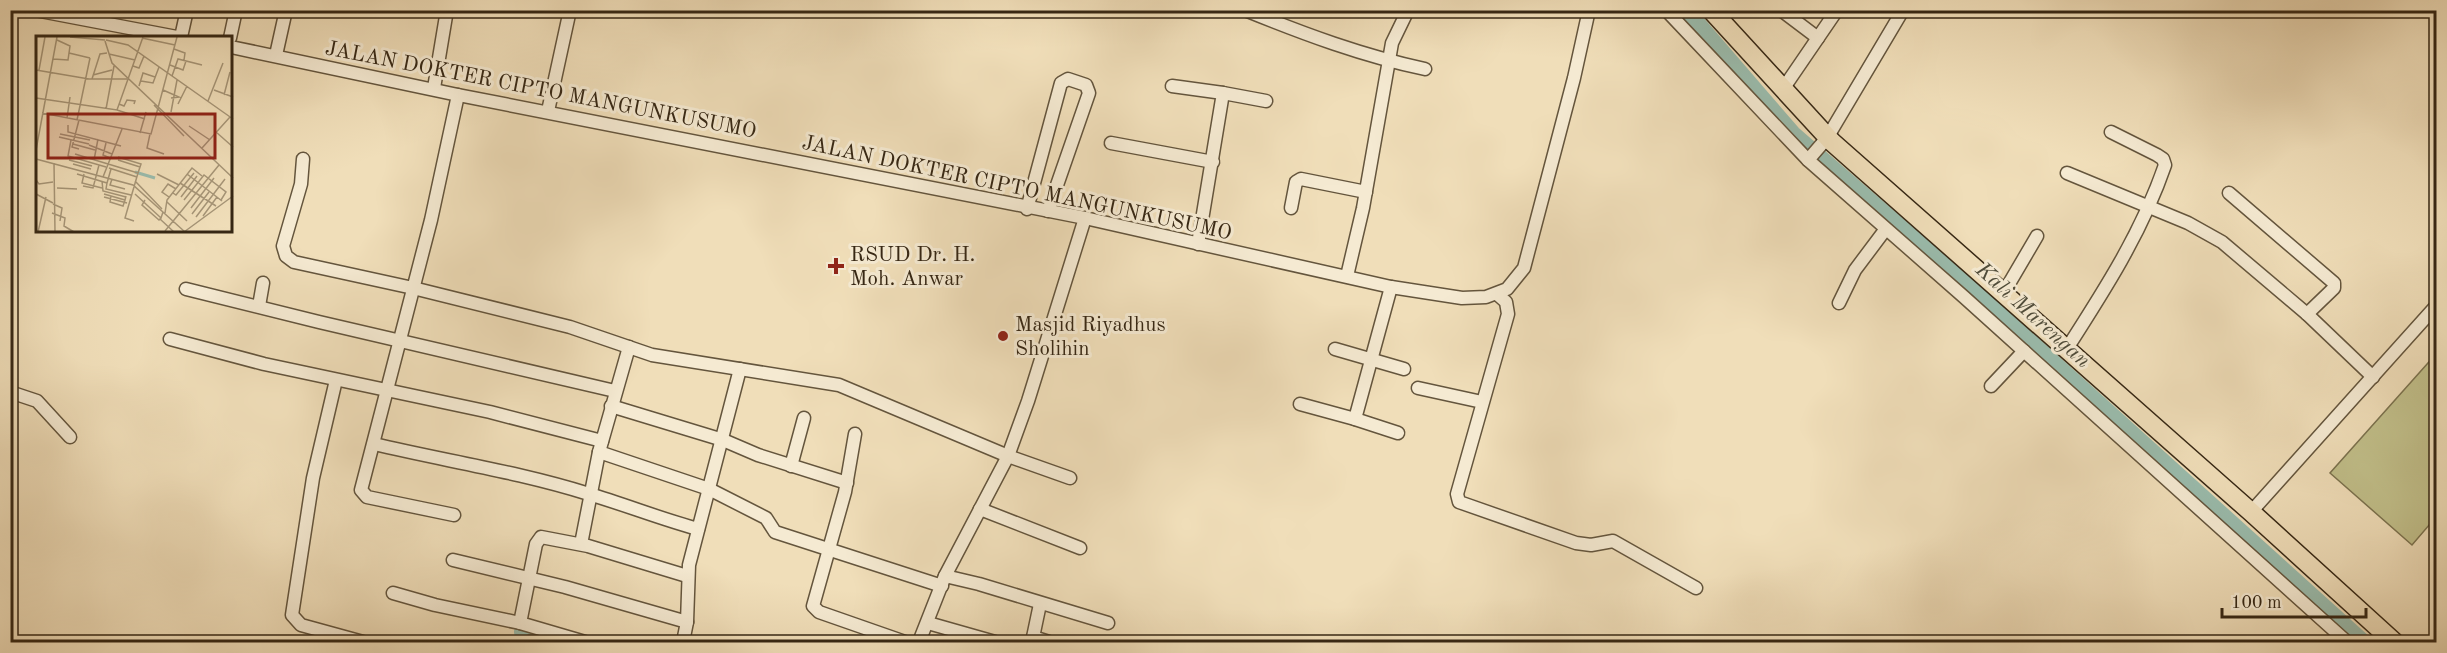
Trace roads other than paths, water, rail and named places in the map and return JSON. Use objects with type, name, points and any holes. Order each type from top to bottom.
[{"type":"highway","points":[[1711,10],[1783,89],[1817,150],[2003,294],[2251,512],[2394,642]]},
{"type":"street","points":[[35,10],[177,36]]},
{"type":"street","points":[[182,36],[187,10]]},
{"type":"street","points":[[230,36],[236,10]]},
{"type":"street","points":[[276,55],[286,10]]},
{"type":"street","points":[[434,88],[447,10]]},
{"type":"street","points":[[549,111],[570,10]]},
{"type":"street","points":[[1245,10],[1318,39],[1389,62],[1425,69]]},
{"type":"street","points":[[1347,276],[1366,192],[1394,38],[1408,10]]},
{"type":"street","points":[[1589,10],[1530,250],[1524,268],[1515,281],[1497,294],[1506,302],[1508,314],[1457,494],[1458,502],[1576,543],[1591,545],[1613,541],[1696,588]]},
{"type":"street","points":[[1666,10],[1756,108],[1817,150],[1886,230],[2347,642]]},
{"type":"street","points":[[1781,10],[1818,38]]},
{"type":"street","points":[[1783,89],[1837,10]]},
{"type":"street","points":[[1817,150],[1903,10]]},
{"type":"street","name":"JALAN DOKTER CIPTO MANGUNKUSUMO","points":[[232,47],[1027,209],[1085,218],[1391,287],[1462,298],[1497,294]]},
{"type":"street","points":[[1027,209],[1061,83],[1068,79],[1086,85],[1089,93],[1048,211]]},
{"type":"street","points":[[1172,86],[1266,101]]},
{"type":"street","points":[[1198,244],[1223,93]]},
{"type":"street","points":[[454,515],[370,498],[363,495],[361,490],[431,220],[458,94]]},
{"type":"street","points":[[2066,350],[2112,279],[2148,208],[2164,169],[2164,161],[2111,132]]},
{"type":"street","points":[[1111,143],[1213,162]]},
{"type":"street","points":[[303,159],[301,184],[283,246],[286,256],[294,262],[413,288],[570,327],[652,355],[839,386],[1008,456],[1070,478]]},
{"type":"street","points":[[2067,173],[2188,223],[2222,242],[2307,314],[2373,377]]},
{"type":"street","points":[[1291,208],[1296,182],[1301,178],[1366,192]]},
{"type":"street","points":[[2229,193],[2334,283],[2334,288],[2307,314]]},
{"type":"street","points":[[919,642],[943,581],[1008,456],[1085,218]]},
{"type":"street","points":[[1839,303],[1856,270],[1886,230]]},
{"type":"street","points":[[2003,294],[2037,236]]},
{"type":"street","points":[[259,306],[263,283]]},
{"type":"street","points":[[1355,419],[1391,287]]},
{"type":"street","points":[[186,289],[615,391]]},
{"type":"street","points":[[2251,512],[2436,306]]},
{"type":"street","points":[[170,339],[264,364],[490,412],[601,447],[709,489],[766,518],[775,532],[943,581],[979,584],[1108,623]]},
{"type":"street","points":[[581,544],[601,447],[629,347]]},
{"type":"street","points":[[1335,349],[1404,369]]},
{"type":"street","points":[[1991,386],[2024,351]]},
{"type":"street","points":[[683,642],[687,622],[687,576],[740,369]]},
{"type":"street","points":[[336,380],[313,478],[292,615],[301,625],[363,642]]},
{"type":"street","points":[[1418,388],[1482,402]]},
{"type":"street","points":[[10,392],[37,401],[70,437]]},
{"type":"street","points":[[1300,404],[1398,433]]},
{"type":"street","points":[[611,406],[723,440],[791,466],[847,483]]},
{"type":"street","points":[[791,466],[804,418]]},
{"type":"street","points":[[855,434],[847,483],[813,601],[815,610],[905,642]]},
{"type":"street","points":[[374,444],[475,464],[590,494],[652,517],[699,529]]},
{"type":"street","points":[[980,508],[1080,548]]},
{"type":"street","points":[[520,623],[536,544],[542,537],[581,544],[687,576]]},
{"type":"street","points":[[453,560],[687,622]]},
{"type":"street","points":[[393,593],[435,605],[520,623],[585,642]]},
{"type":"street","points":[[1040,604],[1032,640],[1049,642]]},
{"type":"street","points":[[928,623],[995,642]]},
{"type":"waterway","name":"Kali Marengan","points":[[1685,10],[1792,134],[1972,290],[2362,642]]},
{"type":"waterway","points":[[523,632],[558,642]]},
{"type":"place","name":"RSUD Dr. H. Moh. Anwar","points":[[836,266]]},
{"type":"place","name":"Masjid Riyadhus Sholihin","points":[[1003,336]]}]
